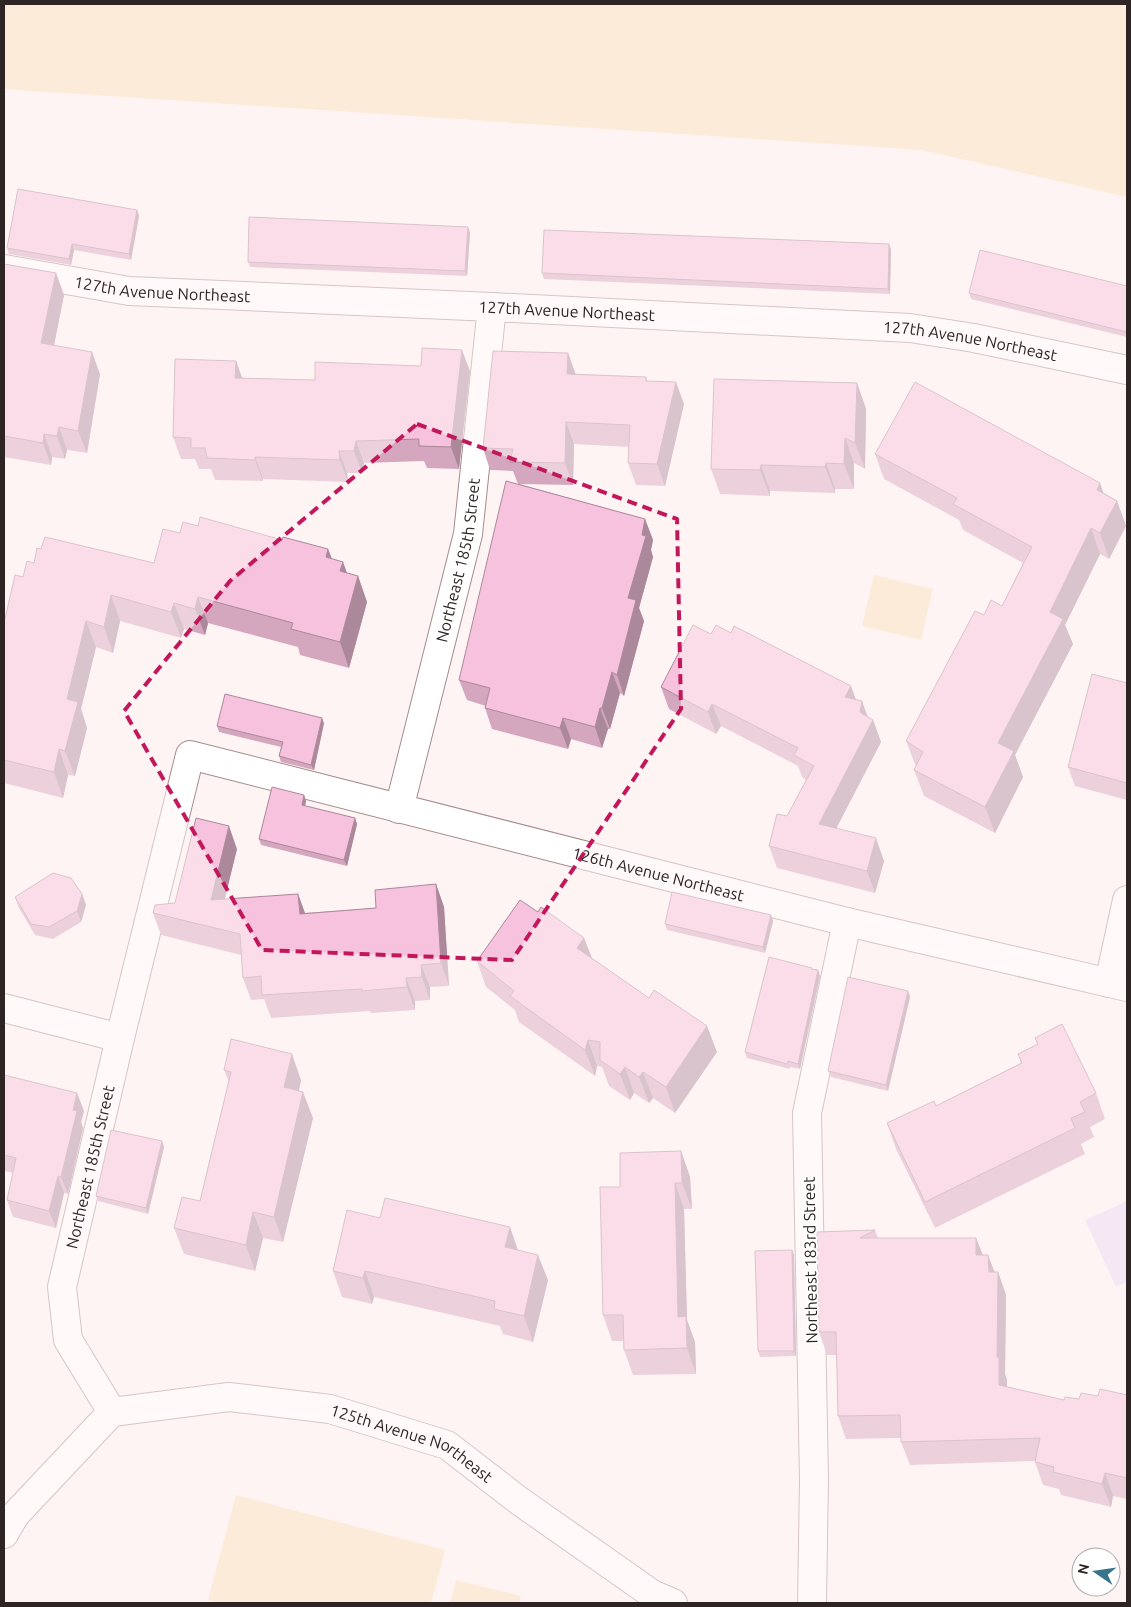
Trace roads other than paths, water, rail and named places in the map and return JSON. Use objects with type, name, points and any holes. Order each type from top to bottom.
[{"type":"street","name":"127th Avenue Northeast","points":[[4,268],[129,292],[492,307],[910,328],[974,338],[1127,370]]},
{"type":"street","name":"Northeast 185th Street","points":[[399,809],[468,534],[492,307]]},
{"type":"street","name":"Northeast 185th Street","points":[[112,1412],[68,1340],[62,1287],[120,1038],[190,756]]},
{"type":"street","name":"126th Avenue Northeast","points":[[190,756],[847,922],[1118,985]]},
{"type":"street","points":[[1118,985],[1127,900]]},
{"type":"street","name":"Northeast 183rd Street","points":[[812,1603],[814,1480],[807,1113],[847,922]]},
{"type":"street","points":[[4,1008],[120,1038]]},
{"type":"street","name":"125th Avenue Northeast","points":[[112,1412],[229,1397],[330,1409],[447,1445],[518,1500],[652,1594],[673,1603]]},
{"type":"street","points":[[4,1534],[15,1515],[112,1412]]}]
